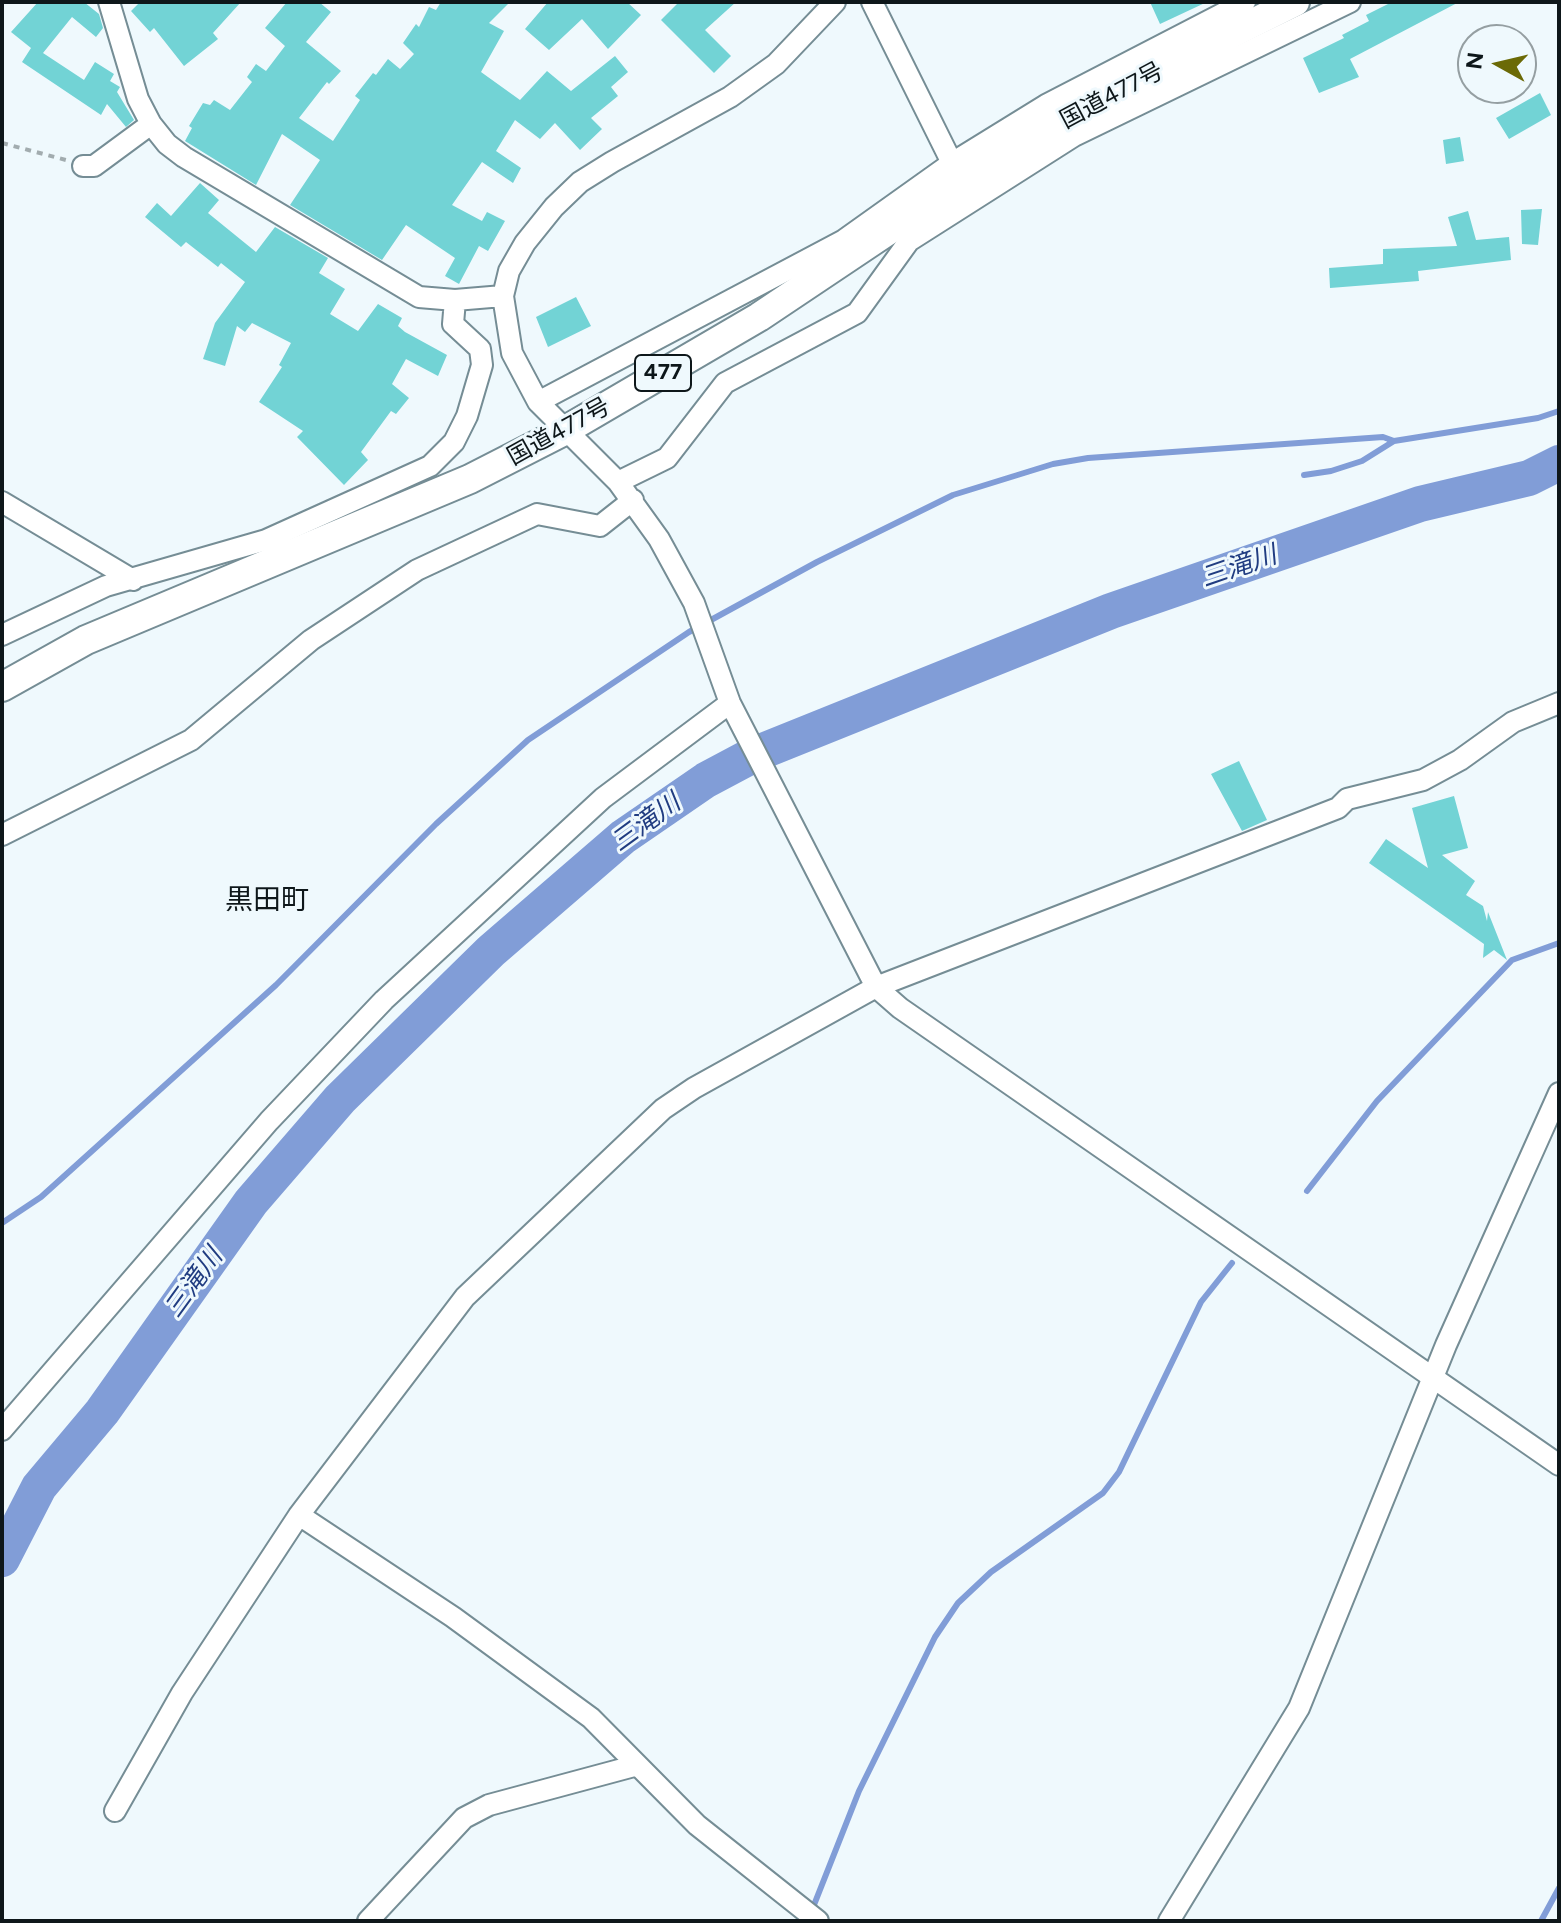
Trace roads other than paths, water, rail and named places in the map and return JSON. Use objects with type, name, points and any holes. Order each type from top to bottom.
[{"type":"highway","name":"国道477号","points":[[2,687],[86,640],[470,479],[564,431],[759,317],[986,165],[1109,95],[1295,2]]},
{"type":"street","points":[[109,2],[138,99],[151,124],[167,144],[184,157],[386,281],[419,297],[455,300],[503,296]]},
{"type":"street","points":[[835,2],[776,64],[730,97],[580,182],[554,207],[525,243],[509,271],[503,296],[512,353],[538,402],[633,500],[694,603],[732,705],[852,946],[876,987],[900,1008],[1559,1465]]},
{"type":"street","points":[[872,2],[952,163]]},
{"type":"street","points":[[538,402],[844,240],[952,163],[1046,105],[1245,2]]},
{"type":"street","points":[[618,482],[667,458],[725,383],[857,313],[909,241],[1074,136],[1350,2]]},
{"type":"street","points":[[83,166],[94,166],[151,124]]},
{"type":"street","points":[[2,635],[106,586],[266,540],[430,466],[454,442],[467,416],[482,365],[480,349],[453,324],[455,300]]},
{"type":"street","points":[[2,835],[191,740],[311,640],[417,570],[537,514],[600,526],[633,500]]},
{"type":"street","points":[[2,502],[133,580]]},
{"type":"street","points":[[115,1811],[182,1693],[299,1515],[465,1297],[663,1109],[694,1088],[876,987],[1338,808],[1347,799],[1423,780],[1460,760],[1513,722],[1559,703]]},
{"type":"street","points":[[2,1430],[269,1121],[384,1000],[603,798],[732,705]]},
{"type":"street","points":[[1169,1921],[1299,1708],[1432,1378],[1559,1093]]},
{"type":"street","points":[[299,1515],[453,1617],[591,1718],[634,1766],[697,1825],[813,1917]]},
{"type":"street","points":[[368,1921],[464,1818],[489,1805],[634,1766]]},
{"type":"waterway","points":[[1304,475],[1331,471],[1362,461],[1394,441],[1538,418],[1559,411]]},
{"type":"waterway","points":[[2,1223],[41,1197],[276,985],[436,824],[528,740],[689,632],[817,562],[953,495],[1053,464],[1088,458],[1383,437],[1394,441]]},
{"type":"waterway","name":"三滝川","points":[[2,1559],[39,1487],[102,1412],[251,1202],[340,1099],[491,951],[623,837],[706,780],[753,755],[1111,611],[1420,504],[1529,478],[1559,463]]},
{"type":"waterway","points":[[1307,1191],[1377,1101],[1512,960],[1559,943]]},
{"type":"waterway","points":[[812,1910],[859,1791],[935,1637],[958,1603],[991,1572],[1103,1493],[1119,1472],[1201,1302],[1232,1263]]},
{"type":"waterway","points":[[1541,1921],[1559,1888]]},
{"type":"district","name":"黒田町","points":[[267,901]]}]
